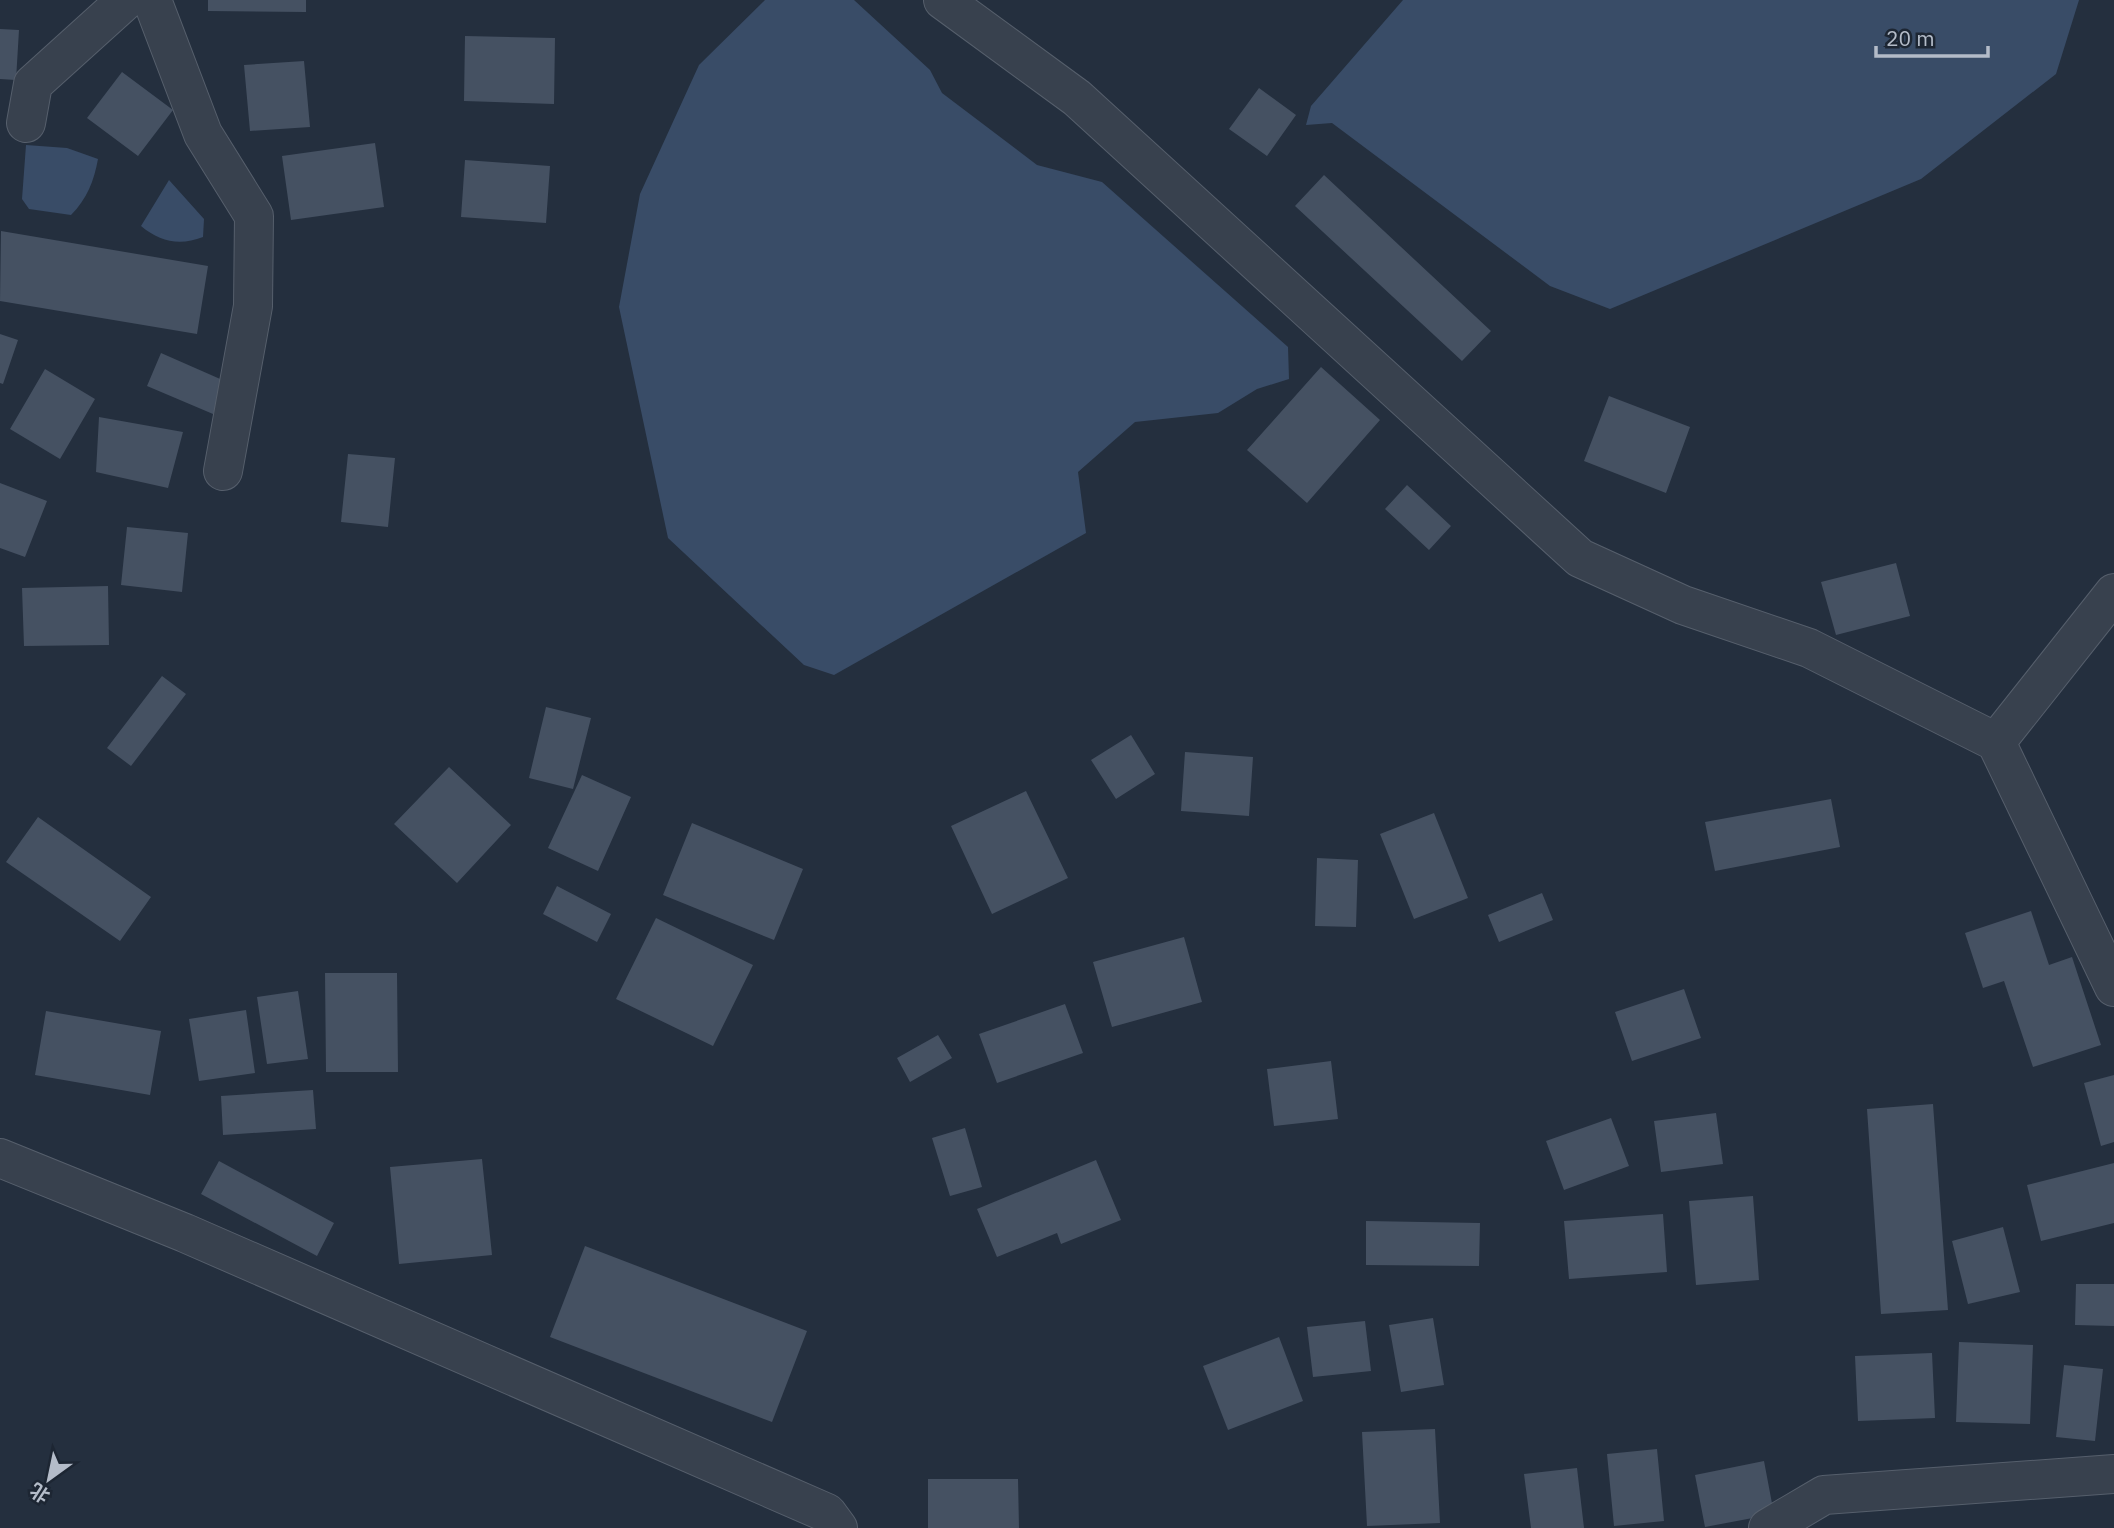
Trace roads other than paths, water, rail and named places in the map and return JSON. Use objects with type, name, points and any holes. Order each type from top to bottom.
[{"type":"street","points":[[26,123],[33,84],[126,0]]},
{"type":"street","points":[[152,0],[202,134],[254,216],[253,306],[223,471]]},
{"type":"street","points":[[943,0],[1077,98],[1580,558],[1683,605],[1809,648],[1996,743],[2114,987]]},
{"type":"street","points":[[1996,743],[2114,593]]},
{"type":"street","points":[[0,1158],[185,1233],[827,1513],[838,1528]]},
{"type":"street","points":[[1768,1528],[1824,1495],[2114,1474]]},
{"type":"water","points":[[765,0],[854,0],[930,70],[942,93],[1037,165],[1102,182],[1288,347],[1289,379],[1257,389],[1218,413],[1135,422],[1078,472],[1086,533],[834,675],[804,665],[668,538],[619,307],[640,194],[699,65]]},
{"type":"water","points":[[1403,0],[2079,0],[2056,74],[1921,179],[1610,309],[1550,286],[1332,123],[1306,125],[1311,106]]},
{"type":"water","points":[[26,145],[67,148],[98,159],[89,189],[71,215],[29,209],[22,199]]},
{"type":"water","points":[[169,180],[204,219],[203,237],[170,241],[155,236],[141,226]]}]
